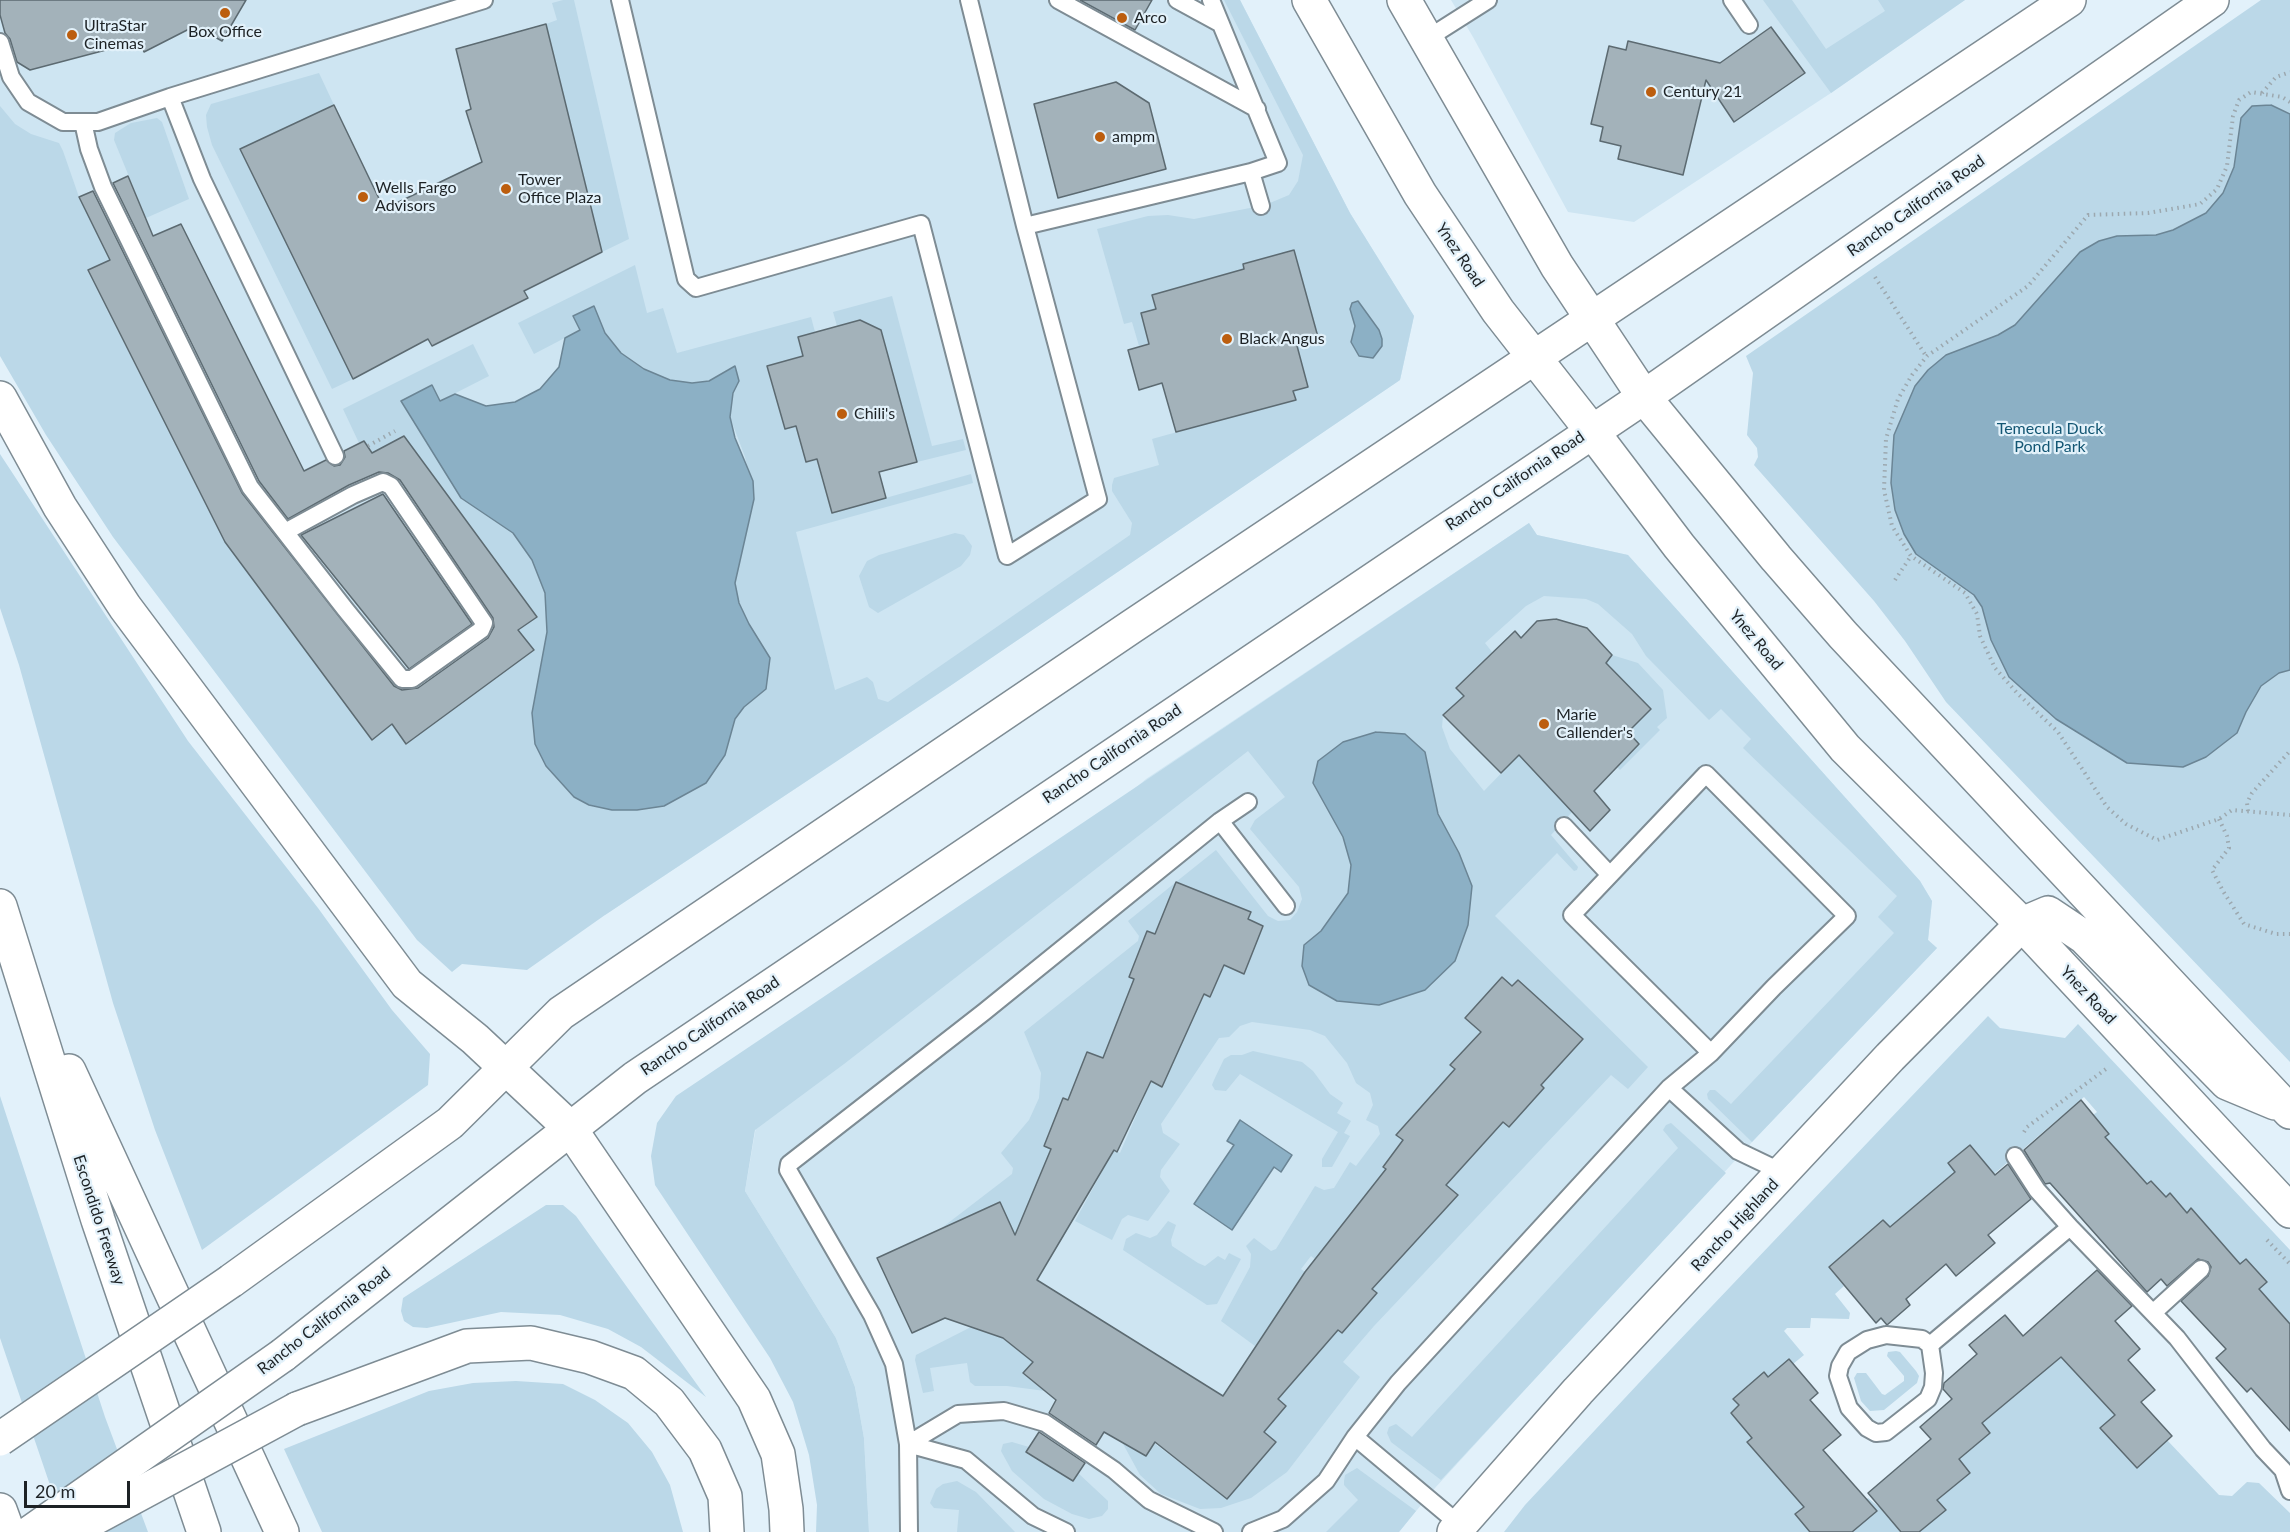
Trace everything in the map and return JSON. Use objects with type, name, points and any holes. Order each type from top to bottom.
[{"type":"main road","name":"Ynez Road","points":[[1309,0],[1420,194],[1498,311],[1679,546],[1845,748],[2022,924],[2290,1211]]},
{"type":"main road","points":[[1404,0],[1425,40],[1591,320],[1644,397],[1776,558],[1843,635],[2288,1110]]},
{"type":"main road","points":[[0,1439],[231,1281],[450,1123],[561,1013],[2068,0]]},
{"type":"main road","name":"Rancho California Road","points":[[31,1532],[283,1355],[635,1077],[1591,430],[1644,397],[2212,0]]},
{"type":"main road","points":[[0,398],[60,507],[125,607],[407,984],[506,1068],[569,1127],[754,1399],[778,1454],[787,1532]]},
{"type":"main road","name":"Escondido Freeway","points":[[0,906],[98,1220],[204,1532]]},
{"type":"main road","points":[[2022,924],[2048,913],[2084,937],[2227,1083],[2288,1110]]},
{"type":"main road","name":"Rancho Highland","points":[[1457,1529],[1578,1391],[1890,1057],[2022,924]]},
{"type":"main road","points":[[11,944],[282,1532]]},
{"type":"main road","points":[[69,1532],[297,1409],[467,1346],[531,1343],[590,1357],[634,1372],[669,1402],[705,1450],[724,1496],[727,1532]]},
{"type":"main road","points":[[0,1510],[8,1532]]},
{"type":"lane","points":[[0,42],[11,77],[28,102],[63,122],[98,122],[170,97],[484,0]]},
{"type":"lane","points":[[620,0],[686,279],[696,288],[921,224],[1007,556],[1098,499],[1025,226],[969,0]]},
{"type":"lane","points":[[1058,0],[1257,110]]},
{"type":"lane","points":[[1177,0],[1221,24]]},
{"type":"lane","points":[[1025,226],[1251,172],[1278,163],[1211,0]]},
{"type":"lane","points":[[1425,40],[1488,0]]},
{"type":"lane","points":[[1732,0],[1749,25]]},
{"type":"lane","points":[[170,97],[202,179],[335,456]]},
{"type":"lane","points":[[83,122],[89,149],[103,187],[250,487],[285,532],[402,679],[412,679],[481,630],[484,623],[391,486],[383,483],[353,495],[285,532]]},
{"type":"lane","points":[[1251,172],[1260,206]]},
{"type":"lane","points":[[1251,1532],[1283,1519],[1326,1481],[1355,1437],[1398,1383],[1669,1088],[1712,1053],[1774,987],[1847,916],[1706,774],[1572,915],[1712,1053]]},
{"type":"lane","points":[[909,1532],[908,1444],[894,1364],[872,1315],[788,1170],[789,1164],[993,1005],[1220,821],[1248,802]]},
{"type":"lane","points":[[1220,821],[1286,906]]},
{"type":"lane","points":[[1564,826],[1610,875]]},
{"type":"lane","points":[[1669,1088],[1738,1151],[1784,1173]]},
{"type":"lane","points":[[2015,1156],[2037,1190],[2154,1312],[2263,1449],[2287,1471],[2290,1491]]},
{"type":"lane","points":[[1930,1345],[2070,1227]]},
{"type":"lane","points":[[2154,1312],[2201,1269]]},
{"type":"lane","points":[[1886,1335],[1922,1339],[1930,1345],[1934,1373],[1933,1387],[1928,1399],[1886,1432],[1876,1433],[1866,1428],[1849,1408],[1838,1376],[1840,1366],[1848,1352],[1867,1340],[1886,1335]]},
{"type":"lane","points":[[908,1444],[958,1414],[1004,1412],[1045,1423],[1106,1464],[1149,1500],[1214,1532]]},
{"type":"lane","points":[[1355,1437],[1457,1529]]},
{"type":"lane","points":[[908,1444],[966,1460],[1034,1516],[1066,1532]]},
{"type":"path","points":[[2262,93],[2276,77],[2290,72]]},
{"type":"path","points":[[2290,102],[2251,92],[2239,100],[2233,116],[2227,166],[2217,189],[2200,204],[2148,213],[2088,215],[2028,286],[1927,356],[1912,375],[1898,399],[1886,439],[1884,490],[1892,526],[1911,556],[1965,593],[1977,614],[1980,636],[1995,668],[2017,693],[2058,732],[2107,807],[2126,824],[2157,840],[2219,819],[2232,810],[2290,815]]},
{"type":"path","points":[[1875,276],[1927,356]]},
{"type":"path","points":[[368,446],[395,432]]},
{"type":"path","points":[[1895,580],[1911,556]]},
{"type":"path","points":[[2248,811],[2247,803],[2252,793],[2290,751]]},
{"type":"path","points":[[2219,819],[2227,836],[2229,848],[2212,870],[2223,891],[2244,924],[2276,934],[2290,934]]},
{"type":"path","points":[[2015,1156],[2015,1147],[2027,1127],[2106,1069]]},
{"type":"shaded area","points":[[0,0],[1240,0],[1350,213],[1414,316],[1400,380],[950,686],[605,915],[565,919],[519,915],[250,610],[0,183]]},
{"type":"shaded area","points":[[1451,0],[1965,0],[1831,93],[1634,222],[1568,212]]},
{"type":"shaded area","points":[[2271,105],[2290,114],[2290,670],[2279,673],[2261,686],[2237,733],[2206,757],[2183,767],[2127,763],[2056,719],[2009,677],[1991,640],[1982,607],[1974,595],[1916,554],[1904,534],[1895,510],[1891,483],[1894,435],[1915,386],[1928,370],[1946,355],[1998,335],[2015,325],[2080,252],[2099,241],[2117,236],[2156,235],[2173,230],[2206,213],[2223,193],[2234,167],[2241,118],[2252,106]]},
{"type":"shaded area","points":[[1358,301],[1379,330],[1382,339],[1382,346],[1373,358],[1359,356],[1351,342],[1355,326],[1350,309],[1352,303]]},
{"type":"shaded area","points":[[594,306],[605,333],[621,353],[644,369],[670,380],[692,383],[709,381],[735,366],[739,381],[733,393],[730,417],[735,438],[753,481],[754,499],[735,583],[739,603],[770,658],[766,689],[744,707],[735,719],[725,755],[706,783],[664,806],[637,810],[612,810],[589,805],[574,797],[546,766],[535,744],[532,713],[547,632],[545,593],[532,560],[513,533],[461,498],[401,401],[432,385],[440,401],[455,394],[486,406],[515,402],[540,389],[559,367],[565,338],[580,330],[573,316]]},
{"type":"shaded area","points":[[1529,523],[1537,535],[1628,555],[1920,881],[1932,901],[1928,940],[1937,948],[1752,1142],[1435,1488],[1399,1532],[869,1532],[864,1438],[855,1387],[836,1338],[745,1191],[759,1109],[1146,779]]},
{"type":"shaded area","points":[[1376,732],[1405,734],[1425,752],[1438,814],[1459,853],[1472,886],[1468,925],[1455,961],[1425,990],[1379,1005],[1337,1001],[1309,985],[1302,966],[1304,945],[1321,931],[1348,893],[1351,865],[1343,837],[1313,783],[1318,761],[1343,742]]},
{"type":"shaded area","points":[[1240,1120],[1292,1155],[1281,1172],[1274,1167],[1232,1230],[1194,1204],[1234,1145],[1227,1141]]},
{"type":"green space","points":[[574,0],[629,239],[602,252],[546,24],[557,20],[552,3]]},
{"type":"green space","points":[[1224,0],[1240,0],[1350,213],[1414,316],[1400,380],[950,686],[605,915],[527,970],[462,964],[452,972],[417,940],[113,537],[46,435],[0,356],[0,106],[15,124],[31,134],[59,143],[79,197],[110,260],[88,271],[225,542],[372,740],[392,724],[406,743],[534,650],[518,630],[537,616],[404,437],[372,453],[364,441],[359,443],[343,409],[473,344],[489,376],[440,401],[401,402],[461,498],[513,533],[532,560],[545,593],[547,632],[532,713],[546,766],[574,797],[706,783],[725,755],[735,719],[770,658],[739,603],[735,583],[754,499],[745,457],[730,417],[733,393],[739,380],[722,376],[709,381],[692,383],[670,380],[644,369],[621,353],[605,333],[594,306],[580,330],[534,354],[518,323],[635,265],[647,313],[663,308],[677,353],[811,317],[815,332],[798,337],[803,356],[768,366],[785,429],[796,426],[806,462],[817,459],[832,513],[971,474],[973,483],[796,532],[835,690],[867,677],[873,682],[878,699],[888,702],[1130,535],[1132,523],[1112,491],[1112,485],[1114,478],[1159,465],[1152,439],[1295,399],[1293,391],[1296,342],[1318,336],[1294,250],[1243,264],[1248,284],[1226,274],[1152,295],[1156,309],[1149,344],[1139,346],[1132,322],[1124,324],[1097,229],[1148,216],[1168,215],[1194,219],[1265,205],[1289,195],[1298,181],[1303,155]]},
{"type":"green space","points":[[1763,0],[1792,0],[1826,49],[1885,11],[1878,0],[1965,0],[1831,93]]},
{"type":"green space","name":"Temecula Duck Pond Park","points":[[2261,0],[2290,0],[2290,1062],[1946,702],[1905,641],[1874,601],[1754,465],[1758,457],[1757,448],[1747,435],[1753,373],[1746,356]]},
{"type":"green space","points":[[319,73],[334,105],[241,149],[353,379],[332,389],[212,145],[206,115],[211,104]]},
{"type":"green space","points":[[157,118],[162,122],[189,199],[146,218],[114,140],[115,133],[131,123]]},
{"type":"green space","points":[[892,296],[932,446],[963,439],[966,450],[917,462],[882,334],[874,327],[858,324],[856,321],[837,326],[833,312]]},
{"type":"green space","points":[[0,454],[188,741],[318,908],[392,1010],[430,1054],[428,1085],[202,1250],[155,1130],[113,1003],[19,665],[0,608]]},
{"type":"green space","points":[[1529,523],[1537,535],[1628,555],[1920,881],[1932,901],[1928,940],[1937,948],[1752,1142],[1708,1099],[1707,1094],[1710,1090],[1715,1090],[1731,1104],[1894,933],[1878,917],[1897,896],[1743,748],[1751,739],[1721,709],[1709,720],[1646,656],[1632,634],[1598,604],[1586,599],[1544,596],[1526,606],[1485,643],[1492,652],[1456,688],[1464,696],[1443,715],[1442,727],[1450,749],[1484,791],[1519,755],[1572,812],[1551,835],[1578,867],[1577,870],[1574,871],[1557,853],[1495,916],[1648,1067],[1628,1089],[1611,1075],[1374,1326],[1343,1362],[1360,1377],[1287,1472],[1251,1498],[1221,1508],[1200,1509],[1161,1494],[1140,1475],[1122,1442],[1146,1456],[1154,1443],[1227,1499],[1276,1443],[1264,1432],[1286,1406],[1278,1399],[1338,1330],[1342,1333],[1377,1294],[1372,1289],[1458,1195],[1446,1185],[1503,1122],[1509,1126],[1544,1088],[1541,1085],[1583,1039],[1518,980],[1466,1018],[1481,1032],[1451,1065],[1455,1069],[1396,1134],[1404,1141],[1383,1166],[1386,1169],[1315,1259],[1311,1256],[1301,1269],[1306,1273],[1255,1346],[1221,1321],[1250,1267],[1251,1254],[1246,1246],[1254,1238],[1271,1251],[1276,1249],[1315,1186],[1324,1190],[1334,1188],[1350,1162],[1356,1166],[1380,1134],[1378,1126],[1366,1120],[1373,1105],[1370,1093],[1356,1083],[1347,1063],[1325,1036],[1310,1030],[1252,1022],[1240,1026],[1229,1037],[1219,1038],[1161,1124],[1163,1133],[1180,1144],[1161,1170],[1160,1177],[1170,1191],[1148,1221],[1128,1215],[1122,1219],[1112,1240],[1075,1221],[1114,1150],[1120,1153],[1151,1081],[1162,1087],[1204,994],[1210,997],[1224,965],[1244,974],[1263,926],[1248,919],[1250,912],[1176,883],[1155,934],[1148,931],[1134,979],[1103,1058],[1087,1052],[1068,1100],[1063,1098],[1044,1145],[1051,1149],[1015,1235],[1000,1202],[939,1230],[1012,1174],[1013,1168],[1001,1153],[1029,1120],[1039,1098],[1041,1073],[1024,1032],[1138,941],[1139,936],[1128,921],[1216,850],[1268,916],[1278,921],[1290,920],[1297,912],[1302,899],[1299,887],[1250,829],[1255,820],[1285,797],[1248,751],[844,1064],[755,1130],[745,1191],[836,1338],[855,1387],[864,1438],[869,1532],[816,1532],[817,1505],[809,1455],[793,1402],[770,1358],[655,1185],[651,1156],[657,1123],[676,1096]]},
{"type":"green space","points":[[955,533],[964,535],[972,546],[970,555],[961,566],[878,613],[869,607],[859,576],[867,561],[879,555]]},
{"type":"green space","points":[[1612,655],[1638,663],[1663,690],[1667,718],[1657,727],[1660,730],[1620,770],[1616,766],[1628,732],[1651,709],[1606,663]]},
{"type":"green space","points":[[1988,1016],[2000,1028],[2065,1038],[2078,1024],[2290,1250],[2290,1323],[2259,1289],[2216,1286],[2184,1251],[2209,1229],[2192,1209],[2187,1213],[2170,1194],[2166,1197],[2151,1181],[2147,1184],[2104,1137],[2093,1115],[2097,1112],[2084,1097],[1994,1174],[1970,1145],[1948,1163],[1955,1172],[1890,1227],[1883,1220],[1861,1238],[1868,1247],[1851,1249],[1829,1267],[1844,1286],[1835,1294],[1850,1313],[1849,1319],[1811,1318],[1810,1328],[1787,1328],[1784,1331],[1804,1355],[1793,1364],[1789,1360],[1768,1377],[1764,1372],[1734,1399],[1739,1405],[1731,1413],[1752,1438],[1748,1442],[1775,1474],[1807,1504],[1795,1514],[1810,1532],[1504,1532],[1525,1505],[1652,1369]]},
{"type":"green space","points":[[1253,1051],[1302,1062],[1313,1071],[1330,1094],[1343,1103],[1337,1113],[1351,1121],[1344,1133],[1350,1136],[1332,1167],[1322,1167],[1322,1159],[1338,1132],[1240,1074],[1226,1091],[1215,1090],[1212,1085],[1224,1059],[1231,1055],[1242,1055]]},
{"type":"green space","points":[[0,1096],[105,1417],[148,1532],[66,1532],[0,1338]]},
{"type":"green space","points":[[1671,1123],[1726,1173],[1441,1480],[1391,1442],[1387,1433],[1389,1427],[1396,1424],[1412,1437],[1678,1148],[1663,1130]]},
{"type":"green space","points":[[546,1205],[563,1205],[576,1216],[706,1397],[641,1347],[608,1329],[560,1315],[501,1312],[427,1328],[413,1327],[404,1321],[401,1311],[403,1298]]},
{"type":"green space","points":[[1168,1221],[1176,1225],[1171,1240],[1172,1246],[1198,1263],[1205,1266],[1218,1256],[1225,1260],[1229,1253],[1241,1259],[1217,1304],[1207,1305],[1123,1250],[1126,1239],[1136,1233],[1150,1238],[1157,1235]]},
{"type":"green space","points":[[971,1327],[1024,1343],[1019,1351],[1033,1362],[1023,1374],[1045,1391],[1007,1386],[975,1386],[970,1382],[967,1363],[930,1368],[934,1391],[923,1393],[915,1360],[916,1355]]},
{"type":"green space","points":[[1888,1352],[1900,1352],[1916,1371],[1919,1376],[1917,1383],[1884,1410],[1870,1411],[1861,1401],[1854,1378],[1857,1373],[1866,1373],[1885,1395],[1904,1381],[1904,1376],[1887,1356]]},
{"type":"green space","points":[[2061,1354],[2115,1415],[2101,1428],[2167,1440],[2219,1495],[2232,1496],[2247,1482],[2259,1483],[2290,1513],[2290,1532],[1919,1532],[1946,1510],[1937,1500],[1970,1473],[1959,1459],[1990,1433],[1977,1417]]},
{"type":"green space","points":[[516,1381],[563,1384],[595,1400],[628,1423],[652,1452],[670,1485],[683,1532],[322,1532],[284,1449],[429,1391],[473,1383]]},
{"type":"green space","points":[[1012,1442],[1029,1447],[1026,1453],[1073,1481],[1078,1473],[1108,1501],[1108,1509],[1102,1516],[1089,1519],[1072,1514],[1044,1499],[1012,1471],[1001,1451],[1003,1444]]},
{"type":"green space","points":[[1357,1468],[1416,1511],[1399,1532],[1326,1532],[1358,1500],[1344,1485],[1345,1475]]},
{"type":"green space","points":[[957,1481],[976,1492],[1015,1532],[957,1532],[959,1510],[934,1508],[930,1503],[936,1489],[943,1484]]},
{"type":"green space","points":[[1868,1498],[1901,1532],[1852,1532],[1854,1509]]},
{"type":"building","name":"UltraStar Cinemas","points":[[0,0],[246,0],[222,41],[195,26],[144,52],[140,41],[30,70],[17,62],[0,15]]},
{"type":"building","name":"Arco","points":[[1080,0],[1152,0],[1135,30]]},
{"type":"building","name":"Tower Office Plaza","points":[[546,24],[602,252],[524,291],[528,298],[432,346],[428,339],[353,379],[240,149],[334,105],[384,209],[482,162],[466,111],[471,109],[456,49]]},
{"type":"building","name":"Century 21","points":[[1771,27],[1805,73],[1734,122],[1706,80],[1683,175],[1618,159],[1621,146],[1600,141],[1603,127],[1591,124],[1609,46],[1626,50],[1628,41],[1720,63]]},
{"type":"building","name":"ampm","points":[[1116,82],[1149,103],[1166,169],[1058,198],[1034,104]]},
{"type":"building","points":[[128,176],[153,236],[181,224],[304,471],[326,460],[334,466],[340,465],[345,457],[344,451],[364,441],[372,453],[404,436],[537,617],[518,630],[534,650],[406,744],[392,724],[372,740],[225,542],[88,270],[110,260],[79,197],[93,191],[242,493],[394,686],[402,690],[418,688],[488,638],[494,627],[493,618],[400,480],[388,473],[379,472],[349,485],[288,519],[259,481],[113,183]]},
{"type":"building","name":"Black Angus","points":[[1294,250],[1318,337],[1296,342],[1308,387],[1293,391],[1296,400],[1176,432],[1162,383],[1139,390],[1128,350],[1149,344],[1141,313],[1156,309],[1152,295],[1244,269],[1243,264]]},
{"type":"building","name":"Chili's","points":[[860,320],[881,330],[917,462],[879,472],[886,498],[832,513],[817,459],[806,462],[796,426],[785,429],[767,366],[803,356],[798,337]]},
{"type":"building","points":[[383,494],[472,624],[409,669],[301,535]]},
{"type":"building","name":"Marie Callender's","points":[[1556,619],[1587,628],[1612,655],[1606,663],[1651,709],[1628,732],[1639,744],[1594,791],[1610,810],[1590,831],[1519,755],[1501,773],[1443,715],[1464,696],[1456,688],[1515,631],[1521,638],[1537,621]]},
{"type":"building","points":[[1176,882],[1251,912],[1248,919],[1263,926],[1244,974],[1224,965],[1210,997],[1204,994],[1162,1087],[1151,1081],[1117,1152],[1114,1150],[1037,1280],[1223,1396],[1305,1272],[1386,1169],[1383,1167],[1403,1140],[1396,1135],[1455,1069],[1450,1065],[1481,1032],[1465,1018],[1502,977],[1512,986],[1518,980],[1583,1039],[1541,1085],[1544,1088],[1509,1127],[1503,1122],[1446,1185],[1458,1195],[1372,1289],[1377,1293],[1342,1333],[1338,1330],[1278,1399],[1286,1406],[1264,1432],[1276,1442],[1227,1499],[1155,1442],[1146,1456],[1104,1432],[1096,1445],[1049,1413],[1056,1400],[1023,1373],[1033,1362],[1003,1338],[945,1318],[912,1333],[877,1258],[1000,1202],[1015,1235],[1051,1149],[1044,1146],[1063,1098],[1068,1100],[1087,1052],[1103,1058],[1134,979],[1129,977],[1147,931],[1155,934]]},
{"type":"building","points":[[2081,1100],[2109,1134],[2105,1137],[2147,1184],[2151,1181],[2166,1197],[2170,1193],[2187,1213],[2191,1208],[2240,1264],[2246,1259],[2267,1282],[2259,1289],[2290,1324],[2290,1431],[2251,1388],[2247,1392],[2216,1358],[2226,1349],[2181,1301],[2208,1276],[2211,1267],[2208,1262],[2198,1259],[2167,1286],[2161,1279],[2147,1292],[2050,1183],[2045,1184],[2024,1150]]},
{"type":"building","points":[[1970,1145],[1995,1175],[2008,1164],[2031,1199],[1988,1235],[1995,1243],[1956,1276],[1946,1264],[1906,1299],[1910,1305],[1887,1325],[1881,1318],[1876,1323],[1829,1267],[1883,1220],[1890,1227],[1955,1172],[1948,1163]]},
{"type":"building","points":[[2097,1270],[2132,1306],[2115,1321],[2140,1349],[2128,1360],[2155,1390],[2141,1402],[2172,1436],[2137,1468],[2100,1428],[2115,1415],[2061,1357],[1982,1423],[1990,1433],[1959,1459],[1970,1473],[1937,1500],[1946,1510],[1919,1532],[1901,1532],[1868,1493],[1931,1439],[1920,1427],[1952,1399],[1943,1389],[1944,1383],[1977,1354],[1969,1345],[2005,1315],[2023,1336]]},
{"type":"building","points":[[1789,1359],[1818,1393],[1810,1400],[1841,1435],[1823,1450],[1877,1511],[1852,1532],[1810,1532],[1795,1514],[1804,1507],[1747,1442],[1752,1438],[1731,1413],[1739,1405],[1733,1399],[1764,1372],[1768,1377]]},
{"type":"building","points":[[1039,1432],[1085,1463],[1073,1481],[1026,1452]]},
{"type":"place","name":"Box Office","points":[[225,13]]},
{"type":"place","name":"Arco","points":[[1122,18]]},
{"type":"place","name":"UltraStar Cinemas","points":[[72,35]]},
{"type":"place","name":"Century 21","points":[[1651,92]]},
{"type":"place","name":"ampm","points":[[1100,137]]},
{"type":"place","name":"Tower Office Plaza","points":[[506,189]]},
{"type":"place","name":"Wells Fargo Advisors","points":[[363,197]]},
{"type":"place","name":"Black Angus","points":[[1227,339]]},
{"type":"place","name":"Chili's","points":[[842,414]]},
{"type":"place","name":"Marie Callender's","points":[[1544,724]]}]
